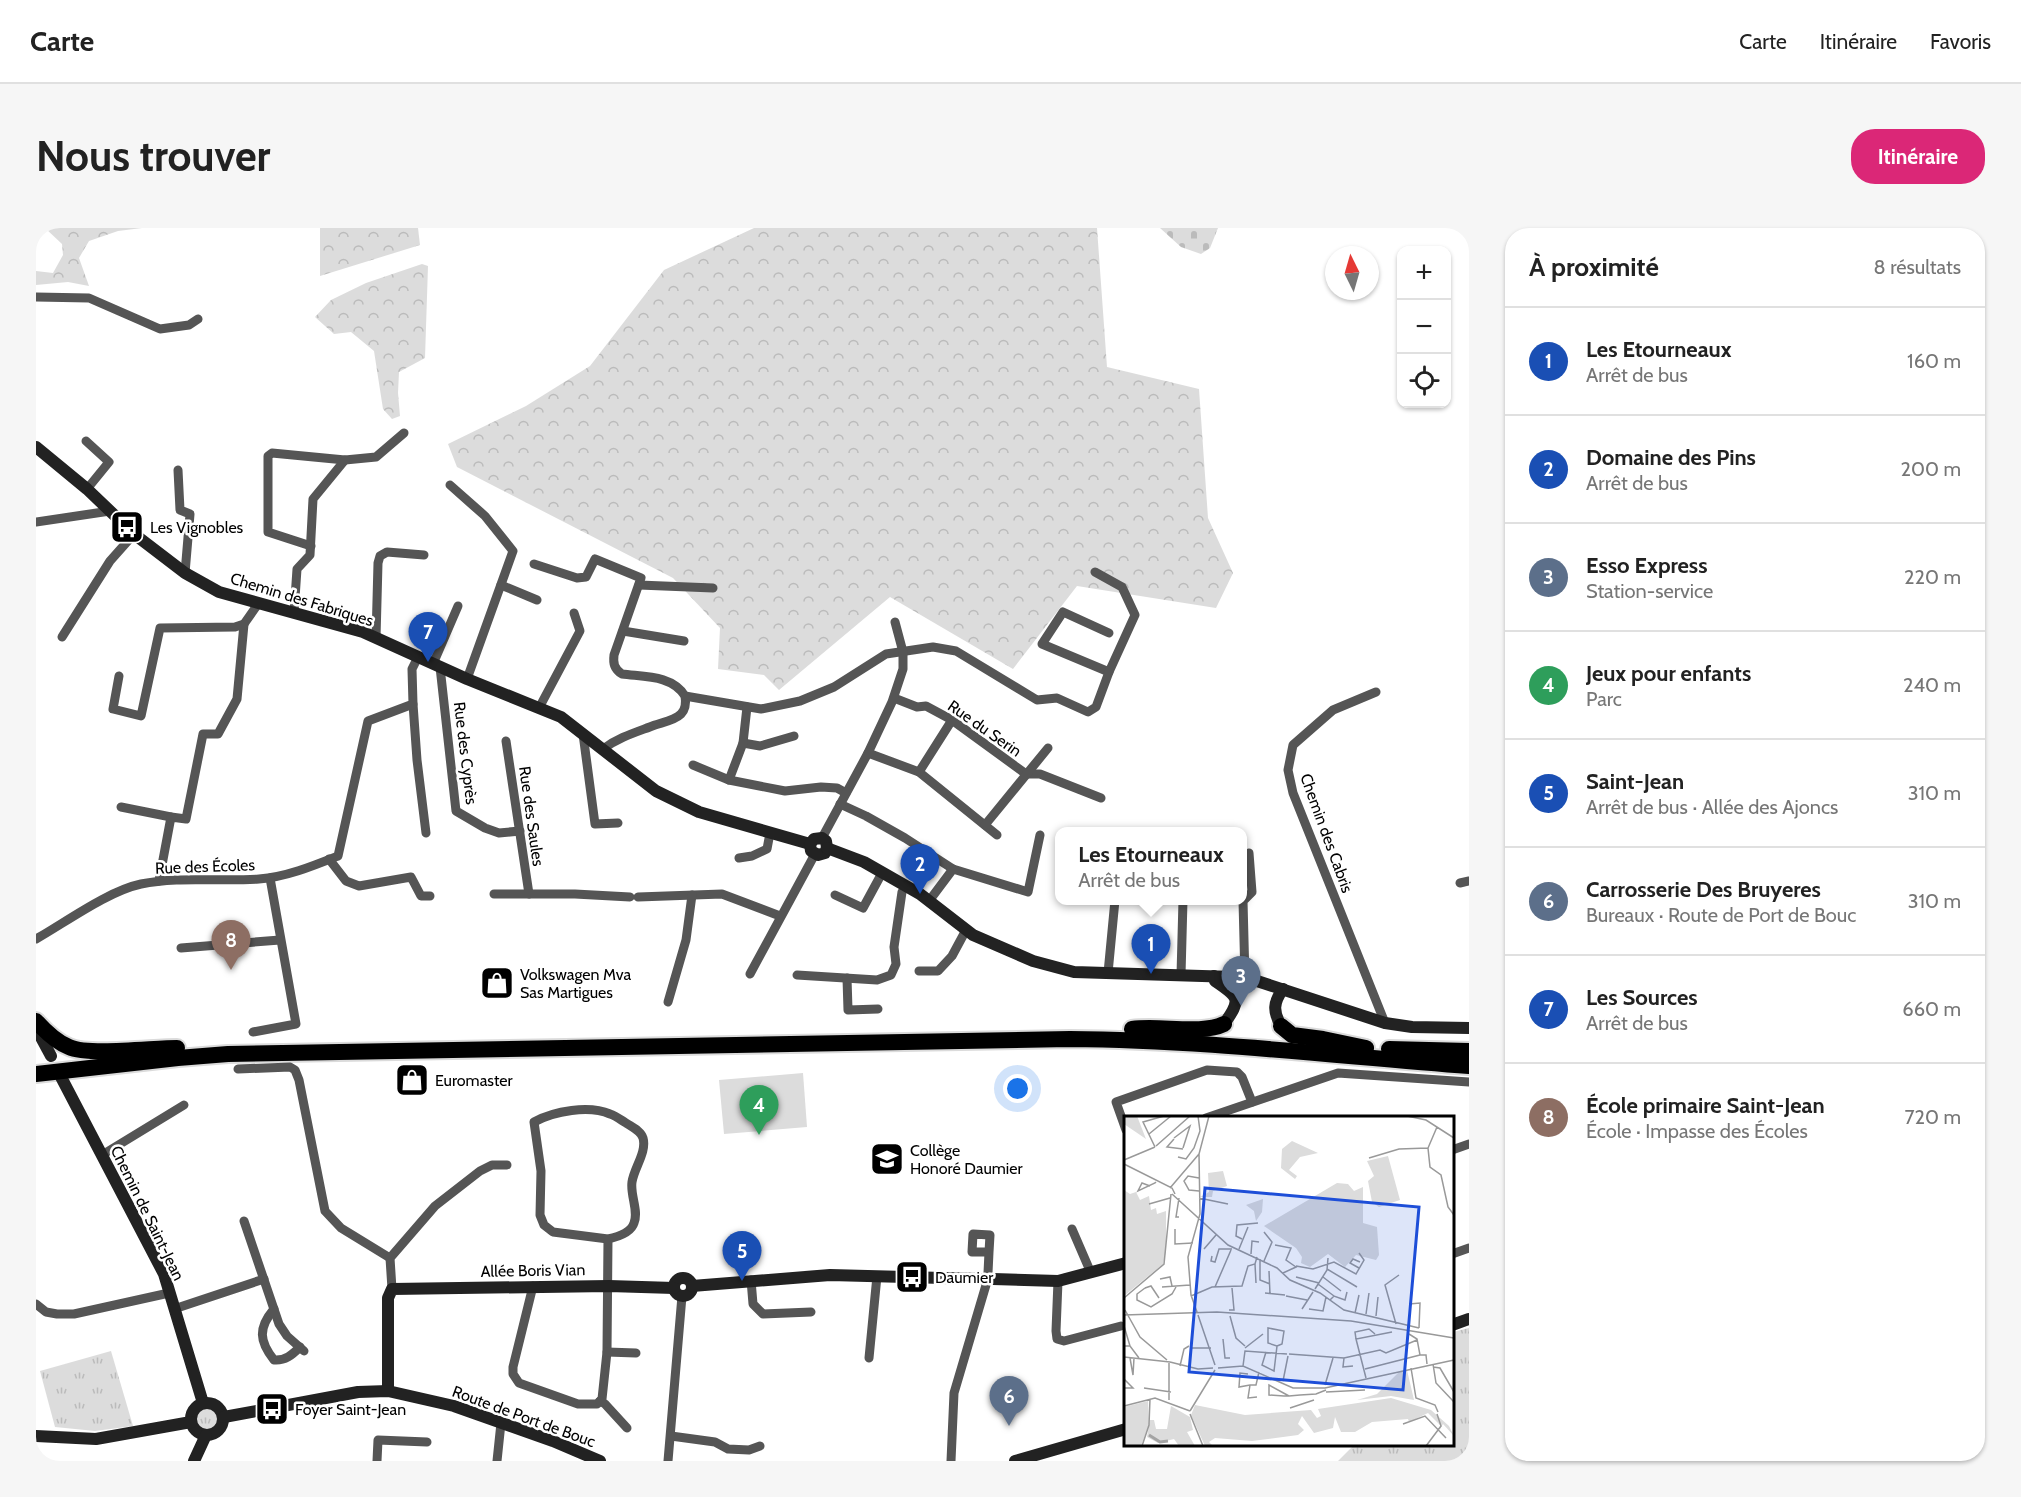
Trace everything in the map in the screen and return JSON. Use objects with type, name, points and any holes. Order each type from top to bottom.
[{"type":"highway","points":[[36,1021],[61,1044],[72,1049],[92,1051],[184,1047],[1085,1028],[1132,1029],[1469,1057]]},
{"type":"highway","points":[[1132,1029],[1148,1027],[1213,1029],[1224,1024]]},
{"type":"highway","points":[[1281,1026],[1292,1035],[1366,1048]]},
{"type":"highway","points":[[36,1074],[228,1054],[1063,1039],[1129,1039],[1469,1066]]},
{"type":"highway","points":[[43,1060],[184,1047]]},
{"type":"highway","points":[[1383,1049],[1469,1051]]},
{"type":"street","points":[[36,297],[89,298],[160,329],[189,325],[198,319]]},
{"type":"street","points":[[310,546],[268,532],[268,456],[272,453],[345,460],[376,457],[404,433]]},
{"type":"street","points":[[86,441],[109,462],[87,489]]},
{"type":"street","name":"Chemin des Fabriques","points":[[36,447],[87,489],[134,534],[185,573],[219,592],[342,625],[561,717],[656,791],[699,812],[819,846],[864,862],[929,901],[973,935],[1033,961],[1074,972],[1245,979],[1283,989],[1385,1023],[1412,1027],[1469,1028]]},
{"type":"street","points":[[294,613],[297,569],[310,555],[313,499],[345,460]]},
{"type":"street","points":[[178,470],[180,510],[190,514],[185,573]]},
{"type":"street","points":[[450,485],[484,516],[513,551],[467,679]]},
{"type":"street","points":[[36,522],[110,511]]},
{"type":"street","points":[[62,637],[110,561],[134,534]]},
{"type":"street","points":[[376,638],[380,556],[387,552],[424,555]]},
{"type":"street","points":[[534,564],[577,578],[586,577],[595,559],[640,581],[713,588]]},
{"type":"street","points":[[640,581],[614,655],[613,663],[616,671],[622,674],[663,679],[674,684],[686,696],[761,709],[800,701],[834,687],[886,654],[933,647],[956,651],[1037,700],[1057,698],[1088,712],[1096,707],[1135,615],[1122,587],[1095,572]]},
{"type":"street","points":[[501,585],[537,600]]},
{"type":"street","points":[[121,807],[186,819],[203,734],[218,734],[237,699],[244,624],[258,604]]},
{"type":"street","points":[[437,666],[458,606]]},
{"type":"street","points":[[1109,633],[1063,612],[1042,644],[1109,672]]},
{"type":"street","points":[[539,708],[580,632],[574,613]]},
{"type":"street","points":[[750,974],[868,753],[894,698],[903,669],[903,652],[896,622]]},
{"type":"street","points":[[119,676],[112,709],[141,716],[160,628],[235,627],[244,624]]},
{"type":"street","points":[[623,631],[684,641]]},
{"type":"street","points":[[418,657],[412,669],[413,704],[426,833]]},
{"type":"street","name":"Rue des Cyprès","points":[[437,666],[456,812],[485,828],[500,833],[520,831]]},
{"type":"street","name":"Chemin des Cabris","points":[[1376,692],[1333,710],[1293,745],[1288,770],[1293,793],[1385,1023]]},
{"type":"street","points":[[603,749],[630,734],[674,719],[683,712],[686,696]]},
{"type":"street","name":"Rue du Serin","points":[[894,698],[917,707],[926,706],[952,720],[1026,774]]},
{"type":"street","points":[[270,878],[309,868],[338,856],[368,721],[413,704]]},
{"type":"street","points":[[729,780],[743,743],[747,707]]},
{"type":"street","points":[[919,772],[952,720]]},
{"type":"street","points":[[583,734],[595,824],[618,823]]},
{"type":"street","points":[[743,743],[760,746],[794,736]]},
{"type":"street","name":"Rue des Saules","points":[[507,741],[529,894]]},
{"type":"street","points":[[986,825],[1048,748]]},
{"type":"street","points":[[868,753],[919,772],[998,835]]},
{"type":"street","points":[[693,765],[729,780],[785,791],[821,787],[837,788],[846,793]]},
{"type":"street","points":[[1026,774],[1040,774],[1101,798]]},
{"type":"street","points":[[840,804],[905,838],[953,869],[1028,892],[1040,835]]},
{"type":"street","points":[[159,881],[171,817]]},
{"type":"street","points":[[739,858],[752,856],[767,849],[770,833]]},
{"type":"street","points":[[1247,898],[1252,892],[1249,853]]},
{"type":"street","points":[[329,859],[346,881],[359,886],[411,877],[421,896],[430,896]]},
{"type":"street","points":[[929,901],[953,869]]},
{"type":"street","points":[[835,895],[863,908],[882,873]]},
{"type":"street","name":"Rue des Écoles","points":[[36,939],[116,892],[139,884],[159,881],[270,878],[296,1024],[253,1032]]},
{"type":"street","points":[[797,975],[878,980],[891,975],[896,964],[894,947],[906,886]]},
{"type":"street","points":[[494,894],[634,897],[722,894],[780,916]]},
{"type":"street","points":[[668,1002],[686,940],[692,895]]},
{"type":"street","points":[[1108,973],[1115,905]]},
{"type":"street","points":[[1181,975],[1183,905]]},
{"type":"street","points":[[1243,905],[1245,979]]},
{"type":"street","points":[[919,971],[938,971],[952,956],[966,930]]},
{"type":"street","points":[[181,948],[280,939]]},
{"type":"street","points":[[1214,976],[1215,981],[1232,992],[1236,1001],[1234,1011],[1224,1024]]},
{"type":"street","points":[[847,978],[848,1010],[878,1009]]},
{"type":"street","points":[[1281,1026],[1274,1014],[1275,1000],[1283,989]]},
{"type":"street","points":[[36,1028],[43,1060]]},
{"type":"street","points":[[238,1068],[290,1066],[295,1070],[299,1080],[325,1211],[341,1228],[390,1258]]},
{"type":"street","points":[[1124,1127],[1116,1102],[1207,1070],[1237,1072],[1242,1077],[1252,1102]]},
{"type":"street","points":[[1212,1116],[1338,1073],[1469,1082]]},
{"type":"street","name":"Chemin de Saint-Jean","points":[[61,1077],[164,1274],[203,1403]]},
{"type":"street","points":[[102,1155],[184,1105]]},
{"type":"street","points":[[596,1110],[610,1114],[636,1129],[643,1136],[644,1146],[632,1181],[635,1222],[632,1228],[620,1236],[608,1239],[553,1232],[544,1225],[540,1215],[541,1171],[534,1122],[574,1111],[596,1110]]},
{"type":"street","points":[[1454,1149],[1469,1144]]},
{"type":"street","points":[[388,1391],[388,1298],[392,1289],[390,1258],[435,1206],[492,1165],[507,1165]]},
{"type":"street","points":[[244,1221],[283,1330],[302,1349],[281,1361],[274,1360],[266,1350],[261,1333],[263,1322],[274,1309]]},
{"type":"street","points":[[1072,1229],[1091,1273]]},
{"type":"street","points":[[533,1286],[513,1374],[519,1383],[578,1404],[587,1406],[597,1404],[602,1399],[607,1352],[608,1239]]},
{"type":"street","points":[[1454,1253],[1469,1248]]},
{"type":"street","points":[[951,1461],[954,1393],[987,1279],[989,1252]]},
{"type":"street","points":[[668,1461],[678,1292],[690,1293],[692,1286],[830,1275],[1058,1281],[1124,1263]]},
{"type":"street","points":[[869,1358],[877,1276]]},
{"type":"street","points":[[174,1309],[264,1279]]},
{"type":"street","points":[[752,1280],[753,1304],[763,1314],[811,1312]]},
{"type":"street","points":[[1058,1281],[1057,1339],[1064,1341],[1121,1326]]},
{"type":"street","name":"Allée Boris Vian","points":[[392,1289],[609,1286],[678,1292]]},
{"type":"street","points":[[36,1304],[46,1312],[74,1314],[169,1293]]},
{"type":"street","points":[[1454,1318],[1469,1314]]},
{"type":"street","points":[[1454,1324],[1469,1319]]},
{"type":"street","points":[[607,1352],[636,1353]]},
{"type":"street","name":"Route de Port de Bouc","points":[[224,1417],[358,1392],[388,1391],[454,1406],[553,1441],[600,1461]]},
{"type":"street","points":[[600,1401],[627,1428]]},
{"type":"street","points":[[203,1403],[219,1407],[224,1417],[218,1431],[206,1435],[195,1430],[191,1422],[195,1408],[203,1403]]},
{"type":"street","points":[[36,1436],[96,1439],[191,1422]]},
{"type":"street","points":[[496,1461],[501,1423]]},
{"type":"street","points":[[1016,1461],[1124,1429]]},
{"type":"street","points":[[194,1461],[206,1435]]},
{"type":"street","points":[[671,1436],[715,1442],[728,1449],[749,1450],[759,1446]]},
{"type":"street","points":[[377,1461],[378,1440],[427,1442]]},
{"type":"green space","points":[[45,228],[142,228],[118,231],[89,241],[79,258],[89,286],[68,282],[36,285],[36,271],[53,273],[63,255],[62,244]]},
{"type":"green space","points":[[320,228],[418,228],[420,245],[320,276]]},
{"type":"green space","points":[[754,228],[1097,228],[1107,367],[1199,389],[1208,518],[1233,573],[1216,608],[1077,586],[1013,669],[890,597],[779,690],[764,675],[718,669],[720,628],[673,578],[457,467],[448,444],[526,406],[590,366],[664,270]]},
{"type":"green space","points":[[1160,228],[1218,228],[1210,248],[1201,254],[1181,247]]},
{"type":"green space","points":[[422,264],[428,266],[425,358],[399,372],[400,416],[392,419],[383,409],[374,351],[351,332],[334,334],[315,317],[331,300],[366,283]]},
{"type":"green space","points":[[803,1073],[807,1127],[724,1134],[719,1080]]},
{"type":"green space","points":[[1469,1328],[1469,1461],[1338,1461],[1353,1446],[1454,1446],[1454,1332]]},
{"type":"green space","points":[[111,1351],[133,1426],[95,1431],[55,1427],[40,1371]]},
{"type":"green space","points":[[207,1406],[216,1410],[220,1419],[216,1428],[207,1432],[198,1428],[194,1419],[198,1410]]},
{"type":"place","name":"Les Vignobles","points":[[127,527]]},
{"type":"place","name":"Les Sources","points":[[428,662]]},
{"type":"place","name":"Domaine des Pins","points":[[920,894]]},
{"type":"place","name":"École primaire Saint-Jean","points":[[231,970]]},
{"type":"place","name":"Les Etourneaux","points":[[1151,974]]},
{"type":"place","name":"Volkswagen Mva Sas Martigues","points":[[497,983]]},
{"type":"place","name":"Esso Express","points":[[1241,1006]]},
{"type":"place","name":"Euromaster","points":[[412,1080]]},
{"type":"place","name":"Jeux pour enfants","points":[[759,1135]]},
{"type":"place","name":"Collège Honoré Daumier","points":[[887,1159]]},
{"type":"place","name":"Daumier","points":[[912,1277]]},
{"type":"place","name":"Saint-Jean","points":[[742,1281]]},
{"type":"place","name":"Foyer Saint-Jean","points":[[272,1409]]},
{"type":"place","name":"Carrosserie Des Bruyeres","points":[[1009,1426]]}]
